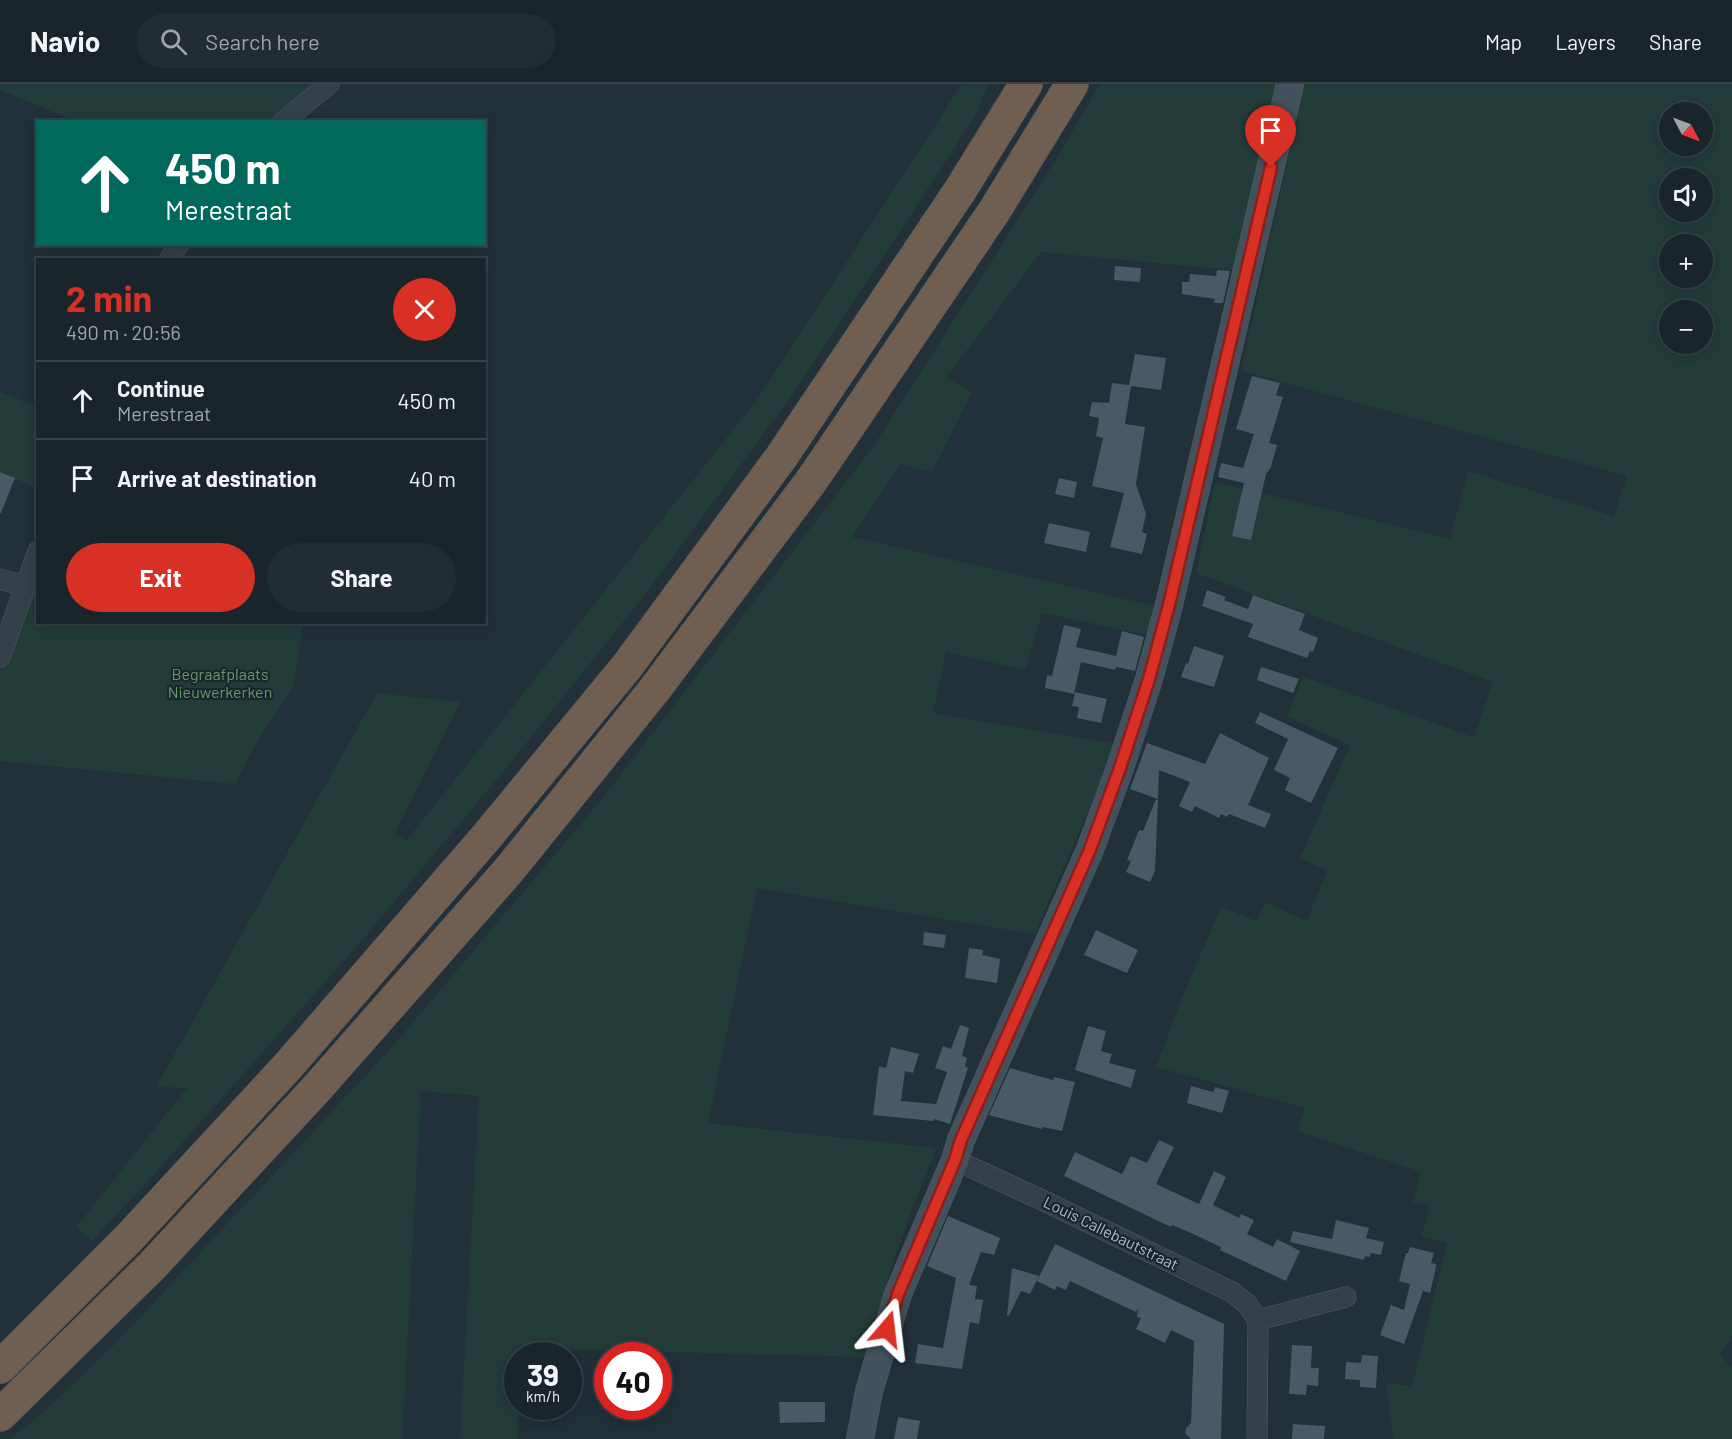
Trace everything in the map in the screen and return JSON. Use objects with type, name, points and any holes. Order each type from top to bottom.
[{"type":"highway","points":[[0,1366],[128,1239],[288,1066],[488,835],[628,665],[782,456],[961,189],[1026,84]]},
{"type":"highway","points":[[0,1415],[152,1266],[318,1088],[509,870],[655,689],[812,480],[995,210],[1072,84]]},
{"type":"street","points":[[285,120],[329,84]]},
{"type":"street","points":[[860,1439],[869,1391],[898,1294],[955,1160],[961,1140],[1089,852],[1149,679],[1169,605],[1290,84]]},
{"type":"street","points":[[0,657],[36,556]]},
{"type":"street","points":[[0,579],[25,586]]},
{"type":"street","name":"Louis Callebautstraat","points":[[955,1160],[1040,1198],[1232,1292],[1247,1304],[1258,1320]]},
{"type":"street","points":[[1257,1439],[1258,1320],[1346,1297]]},
{"type":"green space","points":[[0,84],[317,84],[295,99],[273,120],[73,120],[0,90]]},
{"type":"green space","points":[[962,84],[988,84],[977,114],[790,398],[647,592],[508,766],[358,945],[92,1241],[76,1227],[187,1088],[156,1087],[377,693],[460,702],[395,833],[406,841],[759,397]]},
{"type":"green space","points":[[1100,84],[1281,84],[1239,271],[1041,252],[946,378],[972,392],[932,472],[900,464],[852,537],[1155,606],[1148,635],[1042,613],[1025,670],[946,652],[933,713],[1117,744],[1035,934],[757,888],[708,1123],[936,1148],[897,1250],[864,1357],[672,1352],[672,1342],[594,1342],[594,1350],[582,1350],[582,1342],[504,1342],[504,1420],[518,1420],[518,1439],[460,1439],[479,1096],[421,1091],[402,1439],[9,1439],[36,1419],[115,1344],[392,1047],[601,800],[873,447],[1055,161]]},
{"type":"green space","points":[[1304,84],[1732,84],[1732,1337],[1720,1355],[1732,1367],[1732,1439],[1393,1439],[1386,1383],[1412,1386],[1447,1244],[1421,1236],[1430,1206],[1413,1202],[1421,1172],[1297,1131],[1305,1108],[1156,1067],[1183,995],[1221,907],[1257,921],[1265,902],[1307,921],[1327,871],[1300,858],[1350,745],[1287,717],[1303,677],[1474,737],[1493,682],[1196,573],[1215,482],[1450,539],[1468,471],[1614,516],[1627,476],[1241,371]]},
{"type":"green space","points":[[0,392],[36,407],[36,488],[0,472]]},
{"type":"green space","name":"Begraafplaats Nieuwerkerken","points":[[36,570],[36,624],[303,624],[294,685],[254,747],[235,784],[0,761],[0,668]]},
{"type":"building","points":[[1115,266],[1141,268],[1140,282],[1114,280]]},
{"type":"building","points":[[1217,270],[1230,271],[1223,303],[1214,303],[1215,299],[1182,294],[1182,282],[1189,282],[1190,274],[1216,276]]},
{"type":"building","points":[[1135,354],[1166,358],[1161,390],[1131,386],[1125,424],[1145,427],[1136,484],[1146,514],[1142,532],[1147,534],[1142,554],[1110,547],[1124,493],[1092,486],[1103,438],[1096,436],[1099,418],[1089,416],[1092,402],[1109,403],[1112,383],[1129,385]]},
{"type":"building","points":[[1252,376],[1280,383],[1276,395],[1283,397],[1269,443],[1277,445],[1271,467],[1266,474],[1251,540],[1232,536],[1244,483],[1218,477],[1221,463],[1243,468],[1254,434],[1236,429]]},
{"type":"building","points":[[0,472],[15,478],[1,513],[0,513]]},
{"type":"building","points":[[1059,478],[1077,482],[1074,498],[1055,494]]},
{"type":"building","points":[[1049,523],[1090,532],[1086,552],[1044,543]]},
{"type":"building","points":[[1207,590],[1226,597],[1224,600],[1248,609],[1253,595],[1305,614],[1299,630],[1318,638],[1313,652],[1310,651],[1307,658],[1248,637],[1253,624],[1202,606]]},
{"type":"building","points":[[1064,625],[1081,629],[1076,647],[1116,656],[1122,631],[1144,637],[1135,671],[1116,667],[1115,670],[1081,662],[1074,694],[1045,688],[1047,675],[1052,676]]},
{"type":"building","points":[[1194,646],[1224,656],[1214,687],[1181,677]]},
{"type":"building","points":[[1261,667],[1299,679],[1293,693],[1257,680]]},
{"type":"building","points":[[1075,692],[1107,699],[1101,723],[1077,718],[1079,707],[1072,706]]},
{"type":"building","points":[[1260,712],[1338,748],[1311,803],[1285,790],[1290,778],[1274,770],[1288,739],[1255,723]]},
{"type":"building","points":[[1220,733],[1269,758],[1248,805],[1271,814],[1265,828],[1229,814],[1227,817],[1221,814],[1219,818],[1195,806],[1192,812],[1179,806],[1190,782],[1159,770],[1158,799],[1130,789],[1147,743],[1205,764]]},
{"type":"building","points":[[1156,799],[1158,800],[1155,871],[1150,882],[1126,872],[1131,861],[1127,860],[1139,830],[1143,831]]},
{"type":"building","points":[[1096,930],[1138,950],[1127,973],[1084,955]]},
{"type":"building","points":[[924,932],[946,935],[944,948],[923,945]]},
{"type":"building","points":[[969,948],[983,950],[982,955],[1000,959],[997,983],[965,978]]},
{"type":"building","points":[[960,1025],[969,1028],[962,1056],[967,1058],[965,1066],[968,1068],[950,1124],[934,1119],[933,1121],[873,1115],[879,1066],[886,1068],[891,1047],[919,1054],[913,1073],[905,1071],[901,1101],[936,1104],[947,1072],[935,1068],[943,1046],[951,1049]]},
{"type":"building","points":[[1088,1026],[1106,1031],[1101,1051],[1112,1054],[1109,1063],[1136,1070],[1131,1088],[1075,1070]]},
{"type":"building","points":[[1010,1068],[1053,1080],[1054,1077],[1075,1082],[1062,1131],[1043,1127],[1042,1129],[989,1115]]},
{"type":"building","points":[[1191,1086],[1213,1092],[1215,1087],[1229,1091],[1222,1113],[1187,1103]]},
{"type":"building","points":[[1159,1140],[1174,1147],[1156,1184],[1199,1204],[1214,1171],[1226,1177],[1213,1205],[1239,1218],[1241,1214],[1254,1220],[1247,1234],[1273,1247],[1277,1239],[1300,1251],[1286,1281],[1220,1250],[1221,1247],[1172,1225],[1171,1227],[1064,1176],[1075,1152],[1122,1174],[1131,1156],[1147,1163]]},
{"type":"building","points":[[948,1216],[1000,1238],[994,1255],[981,1252],[969,1285],[977,1286],[975,1299],[983,1300],[979,1324],[970,1322],[962,1369],[915,1363],[918,1344],[943,1348],[956,1278],[927,1266]]},
{"type":"building","points":[[1336,1220],[1369,1228],[1366,1238],[1384,1242],[1381,1255],[1371,1253],[1370,1257],[1365,1256],[1364,1260],[1290,1242],[1293,1231],[1332,1239]]},
{"type":"building","points":[[1055,1244],[1224,1324],[1221,1439],[1191,1439],[1185,1433],[1191,1423],[1194,1341],[1171,1330],[1165,1343],[1136,1329],[1141,1318],[1137,1317],[1138,1308],[1136,1312],[1070,1281],[1066,1290],[1057,1286],[1055,1290],[1037,1281]]},
{"type":"building","points":[[1410,1247],[1434,1253],[1431,1263],[1436,1264],[1436,1267],[1430,1293],[1423,1291],[1404,1344],[1380,1335],[1391,1305],[1404,1310],[1410,1284],[1399,1281],[1406,1253]]},
{"type":"building","points":[[1012,1268],[1039,1276],[1030,1294],[1021,1291],[1007,1316]]},
{"type":"building","points":[[1292,1345],[1312,1346],[1311,1368],[1319,1368],[1318,1386],[1307,1385],[1306,1395],[1289,1394]]},
{"type":"building","points":[[1362,1355],[1378,1356],[1376,1388],[1360,1387],[1360,1380],[1345,1379],[1346,1362],[1361,1363]]},
{"type":"building","points":[[779,1402],[825,1402],[825,1422],[780,1423]]},
{"type":"building","points":[[898,1417],[920,1421],[917,1439],[894,1439]]},
{"type":"building","points":[[1293,1424],[1325,1426],[1324,1439],[1292,1439]]},
{"type":"route","points":[[887,1329],[898,1294],[955,1160],[961,1140],[1089,852],[1120,768],[1149,679],[1169,605],[1271,167]]}]
